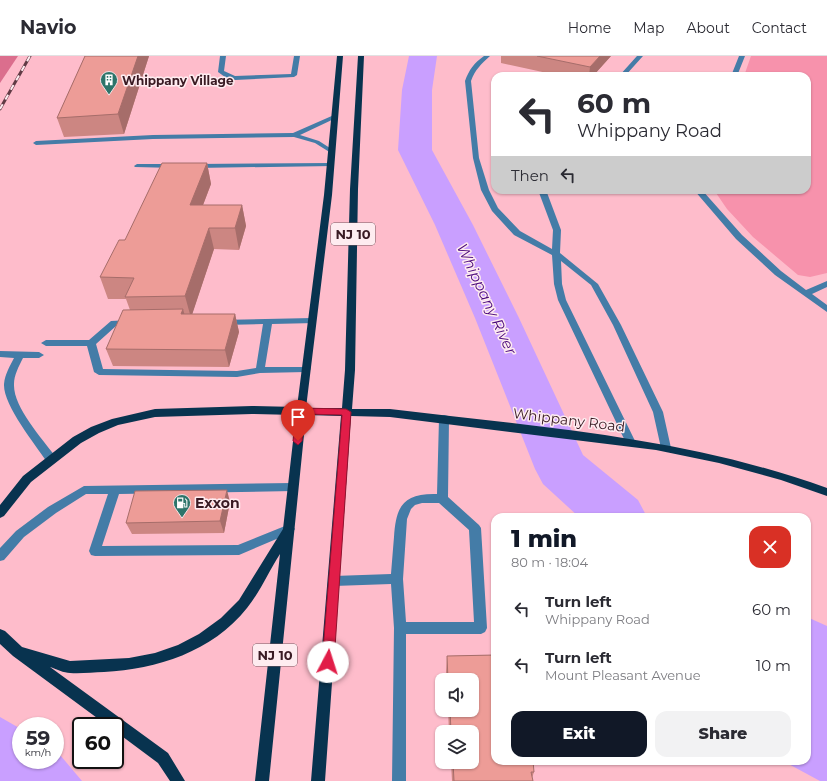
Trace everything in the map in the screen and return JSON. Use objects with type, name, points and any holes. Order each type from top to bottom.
[{"type":"main road","name":"NJ 10","points":[[262,781],[301,411],[331,165],[340,56]]},
{"type":"main road","name":"NJ 10","points":[[318,781],[350,370],[354,189],[361,56]]},
{"type":"main road","name":"Whippany Road","points":[[0,514],[27,479],[50,459],[77,440],[95,430],[116,422],[136,416],[170,412],[252,410],[390,413],[456,420],[666,448],[747,466],[783,476],[827,492]]},
{"type":"main road","points":[[18,652],[70,667],[128,664],[155,659],[181,650],[204,638],[225,622],[243,604],[289,529]]},
{"type":"main road","points":[[0,635],[18,652],[163,758],[178,781]]},
{"type":"lane","points":[[223,56],[221,72],[227,76],[236,78],[292,76],[294,74],[296,56]]},
{"type":"lane","points":[[487,56],[478,62],[468,81],[476,158],[485,190],[495,209],[517,233],[556,254],[594,284],[617,325],[658,412],[666,448]]},
{"type":"lane","points":[[626,72],[640,56]]},
{"type":"lane","points":[[736,72],[742,56]]},
{"type":"lane","points":[[294,135],[334,117]]},
{"type":"lane","points":[[36,143],[153,137],[294,135],[317,142],[331,151]]},
{"type":"lane","points":[[187,166],[331,165]]},
{"type":"lane","points":[[137,166],[179,166]]},
{"type":"lane","points":[[544,194],[558,230],[556,254],[558,284],[562,300],[631,443]]},
{"type":"lane","points":[[701,194],[739,237],[778,273],[827,309]]},
{"type":"lane","points":[[806,293],[827,284]]},
{"type":"lane","points":[[214,322],[312,321]]},
{"type":"lane","points":[[260,370],[268,322]]},
{"type":"lane","points":[[46,343],[91,343],[114,323],[138,323]]},
{"type":"lane","points":[[91,343],[99,372],[237,374],[260,370],[306,369]]},
{"type":"lane","points":[[0,354],[40,355]]},
{"type":"lane","points":[[20,355],[12,370],[9,387],[17,410],[50,459]]},
{"type":"lane","points":[[442,498],[444,419]]},
{"type":"lane","points":[[0,556],[20,534],[52,510],[84,490],[293,487]]},
{"type":"lane","points":[[115,490],[95,551],[239,550],[289,529]]},
{"type":"lane","points":[[399,781],[400,628],[397,578],[399,534],[403,512],[408,505],[414,500],[423,498],[442,498],[475,528],[481,628],[400,628]]},
{"type":"lane","points":[[334,581],[397,578]]},
{"type":"shaded area","points":[[0,56],[18,56],[0,83]]},
{"type":"shaded area","points":[[751,56],[827,56],[827,273],[810,277],[798,275],[753,237],[727,209],[717,194],[811,194],[811,72],[745,72]]},
{"type":"shaded area","points":[[545,482],[625,493],[642,513],[576,513]]},
{"type":"shaded area","points":[[811,619],[827,626],[827,781],[820,781],[790,765],[811,765]]},
{"type":"shaded area","points":[[0,717],[12,724],[12,769],[64,769],[64,760],[82,781],[0,781]]},
{"type":"building","points":[[85,56],[138,56],[118,114],[57,118]]},
{"type":"building","points":[[537,56],[600,56],[590,67]]},
{"type":"building","points":[[162,163],[207,163],[190,205],[242,205],[235,228],[209,228],[185,296],[125,297],[134,278],[100,277],[119,240],[125,240]]},
{"type":"building","points":[[183,309],[181,314],[235,314],[225,350],[106,349],[123,310]]},
{"type":"building","points":[[227,490],[220,521],[126,523],[135,491]]},
{"type":"building","points":[[491,655],[491,765],[533,765],[534,772],[531,772],[533,781],[454,781],[453,769],[479,769],[479,725],[451,725],[450,717],[479,717],[479,673],[448,673],[447,656]]},
{"type":"waterway","name":"Whippany River","points":[[423,56],[417,90],[415,150],[454,225],[497,318],[562,469],[613,513]]},
{"type":"railway","points":[[0,109],[30,56]]},
{"type":"place","name":"Whippany Village","points":[[109,95]]},
{"type":"place","name":"Exxon","points":[[182,518]]},
{"type":"route","points":[[298,441],[301,411],[346,412],[328,662]]}]
